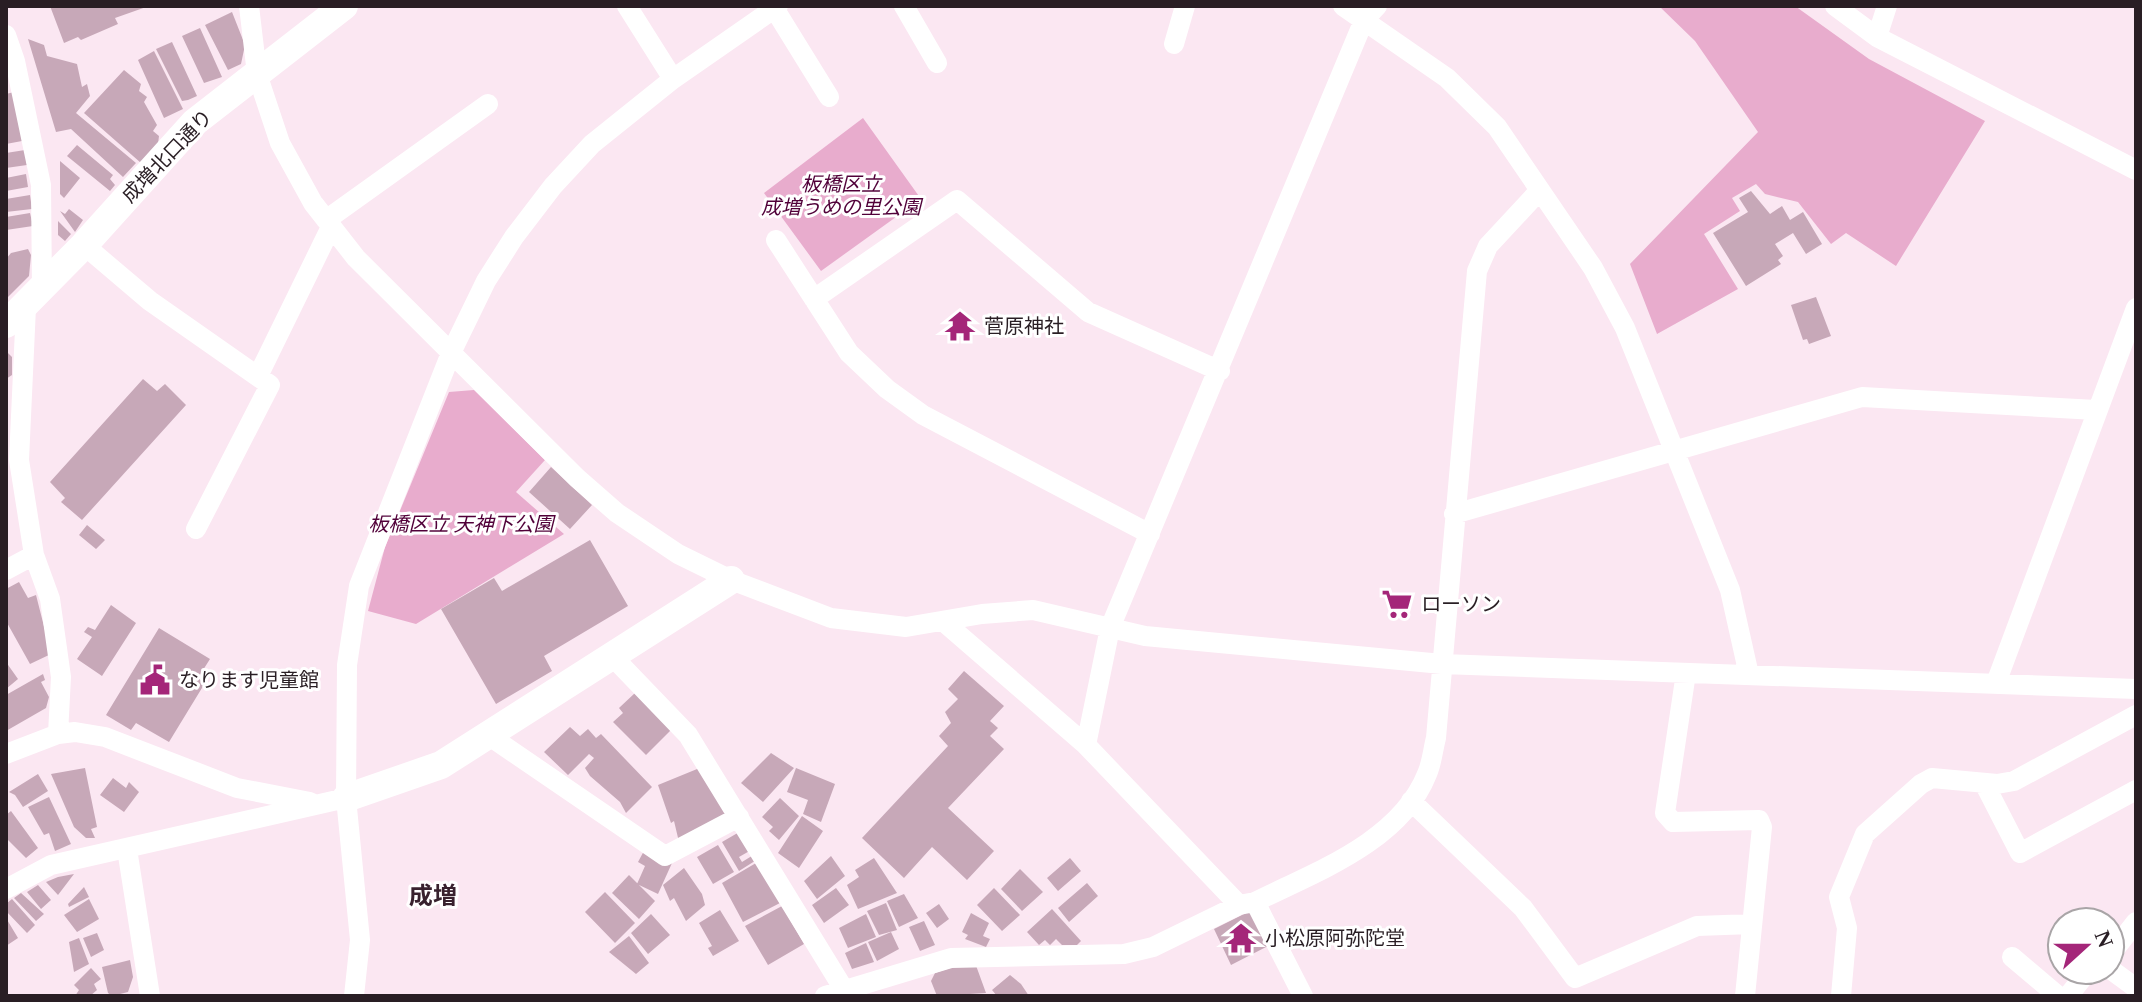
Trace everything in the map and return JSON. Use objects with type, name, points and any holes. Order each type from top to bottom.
[{"type":"street","points":[[249,6],[257,74],[280,143],[329,224],[356,258],[617,513],[678,554],[731,580],[831,618],[906,627],[982,614],[1033,610],[1145,636],[1442,664],[2136,689]]},
{"type":"street","name":"成増北口通り","points":[[25,307],[195,122],[344,6]]},
{"type":"street","points":[[627,6],[673,79]]},
{"type":"street","points":[[904,6],[937,63]]},
{"type":"street","points":[[1174,44],[1185,6]]},
{"type":"street","points":[[1343,6],[1370,13],[1447,78],[1497,127],[1593,268],[1625,328],[1730,590],[1749,675]]},
{"type":"street","points":[[1835,6],[1877,37],[2136,170]]},
{"type":"street","points":[[1877,37],[1887,6]]},
{"type":"street","points":[[354,996],[360,940],[335,800],[347,665],[359,586],[451,353],[486,281],[553,186],[592,144],[673,79],[776,7],[829,97]]},
{"type":"street","points":[[1086,745],[1110,628],[1370,13]]},
{"type":"street","points":[[6,35],[41,185],[25,307],[19,460],[34,555],[50,599],[61,677],[58,734]]},
{"type":"street","points":[[258,376],[329,224],[488,104]]},
{"type":"street","points":[[612,656],[688,735],[739,817],[834,992],[951,958],[1124,954],[1153,947],[1351,853],[1387,827],[1411,801],[1427,774],[1436,738],[1477,271],[1488,246],[1540,190]]},
{"type":"street","points":[[814,299],[957,200],[1088,312],[1220,371]]},
{"type":"street","points":[[776,240],[849,353],[887,389],[923,415],[1150,534]]},
{"type":"street","points":[[84,245],[150,301],[270,385],[196,529]]},
{"type":"street","points":[[1996,683],[2136,308]]},
{"type":"street","points":[[1454,514],[1862,397],[2096,410]]},
{"type":"street","points":[[6,570],[34,555]]},
{"type":"street","points":[[6,889],[51,865],[335,800],[441,765],[731,580]]},
{"type":"street","points":[[944,622],[1086,745],[1247,904],[1303,996]]},
{"type":"street","points":[[1686,673],[1665,813],[1673,822],[1759,820],[1762,827],[1745,996]]},
{"type":"street","points":[[1841,996],[1847,928],[1839,897],[1865,834],[1932,778],[1984,783],[2014,781],[2136,715]]},
{"type":"street","points":[[6,754],[58,734],[75,732],[105,737],[237,788],[281,799],[335,800]]},
{"type":"street","points":[[488,735],[665,856],[739,817]]},
{"type":"street","points":[[1984,783],[2020,853],[2136,790]]},
{"type":"street","points":[[1411,801],[1523,908],[1575,978],[1697,926],[1752,924]]},
{"type":"street","points":[[127,849],[147,995]]},
{"type":"street","points":[[2012,957],[2058,996]]},
{"type":"green space","points":[[1659,6],[1795,6],[1869,59],[1985,121],[1896,266],[1846,233],[1831,244],[1798,202],[1765,194],[1756,184],[1732,198],[1740,211],[1704,234],[1738,289],[1657,334],[1630,264],[1758,132],[1695,41]]},
{"type":"green space","name":"板橋区立 成増うめの里公園","points":[[863,118],[921,199],[821,271],[764,193]]},
{"type":"green space","name":"板橋区立 天神下公園","points":[[474,390],[545,460],[516,492],[564,534],[416,624],[368,611],[385,547],[449,392]]},
{"type":"building","points":[[50,6],[149,6],[115,18],[118,24],[81,40],[78,37],[64,43]]},
{"type":"building","points":[[232,12],[245,45],[241,64],[228,70],[205,25]]},
{"type":"building","points":[[200,28],[222,77],[204,83],[182,36]]},
{"type":"building","points":[[28,39],[44,45],[47,56],[77,64],[82,87],[87,84],[90,96],[76,113],[136,163],[123,177],[71,129],[56,132]]},
{"type":"building","points":[[172,42],[197,96],[188,100],[182,101],[156,49]]},
{"type":"building","points":[[154,51],[183,109],[164,118],[138,60]]},
{"type":"building","points":[[124,70],[141,84],[139,91],[147,97],[144,102],[157,125],[153,131],[159,136],[158,144],[141,163],[84,113]]},
{"type":"building","points":[[18,91],[22,141],[6,144],[6,94]]},
{"type":"building","points":[[77,145],[113,175],[110,179],[115,185],[110,191],[67,156]]},
{"type":"building","points":[[25,150],[27,165],[6,168],[6,153]]},
{"type":"building","points":[[60,161],[80,178],[64,198],[60,194]]},
{"type":"building","points":[[26,174],[28,187],[6,191],[6,178]]},
{"type":"building","points":[[1751,191],[1770,214],[1782,206],[1790,220],[1803,212],[1822,244],[1806,254],[1793,233],[1775,244],[1783,256],[1778,260],[1781,264],[1746,286],[1713,233],[1748,212],[1739,198]]},
{"type":"building","points":[[30,195],[32,209],[6,212],[6,199]]},
{"type":"building","points":[[69,209],[83,220],[75,232],[60,211],[65,214]]},
{"type":"building","points":[[30,213],[33,226],[6,230],[6,217]]},
{"type":"building","points":[[58,221],[71,234],[65,241],[58,235]]},
{"type":"building","points":[[28,249],[31,255],[29,276],[6,299],[6,259],[11,253]]},
{"type":"building","points":[[1816,297],[1831,336],[1809,344],[1807,339],[1803,340],[1791,305]]},
{"type":"building","points":[[6,351],[12,357],[12,375],[6,379]]},
{"type":"building","points":[[143,379],[157,391],[165,384],[186,405],[82,520],[61,502],[65,498],[50,482]]},
{"type":"building","points":[[551,467],[592,505],[570,529],[529,492]]},
{"type":"building","points":[[87,525],[105,540],[96,549],[79,535]]},
{"type":"building","points":[[590,540],[628,606],[544,656],[552,671],[496,704],[441,609],[494,578],[502,591]]},
{"type":"building","points":[[19,582],[28,598],[36,595],[51,654],[30,664],[6,621],[6,589]]},
{"type":"building","points":[[111,605],[136,623],[102,676],[77,659],[92,637],[84,632],[88,627],[95,630]]},
{"type":"building","points":[[159,628],[210,659],[198,678],[205,683],[169,742],[136,723],[131,730],[106,715]]},
{"type":"building","points":[[6,662],[18,679],[6,689]]},
{"type":"building","points":[[964,671],[1004,706],[990,721],[998,728],[990,736],[1004,749],[948,808],[994,851],[967,880],[932,847],[904,878],[862,838],[948,746],[939,736],[951,723],[945,712],[958,699],[948,689]]},
{"type":"building","points":[[43,674],[45,680],[41,682],[49,697],[46,708],[6,731],[6,695]]},
{"type":"building","points":[[636,692],[673,728],[646,755],[613,722],[623,713],[619,708]]},
{"type":"building","points":[[570,727],[580,736],[588,729],[596,738],[601,734],[652,787],[626,813],[620,802],[590,776],[585,768],[594,758],[589,754],[568,775],[544,752]]},
{"type":"building","points":[[771,753],[794,768],[763,802],[741,783]]},
{"type":"building","points":[[702,767],[729,818],[679,842],[674,821],[671,823],[658,785]]},
{"type":"building","points":[[85,768],[97,827],[91,829],[95,838],[86,838],[74,827],[51,774]]},
{"type":"building","points":[[796,768],[835,784],[821,822],[803,814],[808,800],[787,792]]},
{"type":"building","points":[[38,774],[48,791],[23,807],[9,792]]},
{"type":"building","points":[[113,778],[126,788],[129,782],[139,792],[124,812],[100,795]]},
{"type":"building","points":[[49,797],[71,844],[55,851],[49,833],[44,835],[28,807]]},
{"type":"building","points":[[780,798],[799,816],[779,840],[769,831],[773,827],[762,817]]},
{"type":"building","points":[[11,811],[38,848],[26,858],[6,838],[6,815]]},
{"type":"building","points":[[802,816],[823,831],[799,868],[778,853]]},
{"type":"building","points":[[741,831],[753,849],[739,857],[742,862],[755,854],[758,859],[739,871],[722,842]]},
{"type":"building","points":[[718,845],[734,872],[713,884],[697,857]]},
{"type":"building","points":[[645,849],[672,863],[658,894],[637,884],[645,866],[638,862]]},
{"type":"building","points":[[831,856],[845,876],[817,899],[804,881]]},
{"type":"building","points":[[874,858],[897,893],[858,909],[847,885],[859,877],[855,870]]},
{"type":"building","points":[[1070,858],[1081,871],[1058,891],[1047,878]]},
{"type":"building","points":[[756,863],[780,903],[743,922],[722,883]]},
{"type":"building","points":[[684,868],[702,894],[705,905],[686,921],[674,898],[670,901],[663,885]]},
{"type":"building","points":[[1020,869],[1043,892],[1022,911],[1001,889]]},
{"type":"building","points":[[74,874],[58,895],[46,882],[58,877]]},
{"type":"building","points":[[629,875],[655,901],[639,919],[612,893]]},
{"type":"building","points":[[1087,883],[1098,896],[1069,922],[1058,908]]},
{"type":"building","points":[[38,885],[51,900],[41,909],[27,892]]},
{"type":"building","points":[[84,887],[89,897],[69,907],[68,904]]},
{"type":"building","points":[[836,888],[849,905],[824,923],[812,905]]},
{"type":"building","points":[[994,888],[1020,915],[1002,931],[977,905]]},
{"type":"building","points":[[605,892],[635,923],[615,943],[585,912]]},
{"type":"building","points":[[21,893],[44,914],[36,921],[14,898]]},
{"type":"building","points":[[904,894],[918,918],[899,927],[887,901]]},
{"type":"building","points":[[12,899],[35,925],[27,933],[6,911],[6,904]]},
{"type":"building","points":[[89,899],[99,919],[77,932],[64,915]]},
{"type":"building","points":[[886,903],[897,930],[879,935],[867,911]]},
{"type":"building","points":[[939,904],[949,919],[937,928],[926,913]]},
{"type":"building","points":[[782,906],[804,944],[768,965],[745,926]]},
{"type":"building","points":[[1052,909],[1081,941],[1077,945],[1062,945],[1056,939],[1050,945],[1045,940],[1039,945],[1027,932]]},
{"type":"building","points":[[720,910],[739,941],[713,956],[708,948],[712,946],[699,923]]},
{"type":"building","name":"小松原阿弥陀堂","points":[[1250,911],[1268,946],[1231,965],[1214,929]]},
{"type":"building","points":[[971,913],[989,923],[983,936],[990,939],[986,947],[965,939],[968,935],[962,932]]},
{"type":"building","points":[[651,914],[670,935],[648,954],[631,933]]},
{"type":"building","points":[[866,914],[876,937],[848,948],[839,928]]},
{"type":"building","points":[[6,918],[18,938],[6,946]]},
{"type":"building","points":[[924,921],[935,945],[920,951],[909,927]]},
{"type":"building","points":[[891,932],[899,949],[877,961],[868,942]]},
{"type":"building","points":[[97,933],[104,950],[91,957],[83,938]]},
{"type":"building","points":[[629,936],[649,963],[636,974],[609,952]]},
{"type":"building","points":[[79,938],[89,964],[74,972],[69,942]]},
{"type":"building","points":[[866,943],[874,962],[852,969],[845,953]]},
{"type":"building","points":[[130,960],[133,977],[128,992],[112,996],[108,993],[102,967]]},
{"type":"building","points":[[974,960],[986,993],[937,996],[931,981],[935,973]]},
{"type":"building","points":[[91,968],[101,979],[94,984],[97,990],[90,996],[75,996],[79,990],[74,985]]},
{"type":"building","points":[[1010,975],[1029,996],[997,996],[992,990]]},
{"type":"place","name":"菅原神社","points":[[960,326]]},
{"type":"place","name":"ローソン","points":[[1397,604]]},
{"type":"place","name":"なります児童館","points":[[155,680]]},
{"type":"place","name":"小松原阿弥陀堂","points":[[1241,938]]},
{"type":"district","name":"成増","points":[[433,896]]}]
